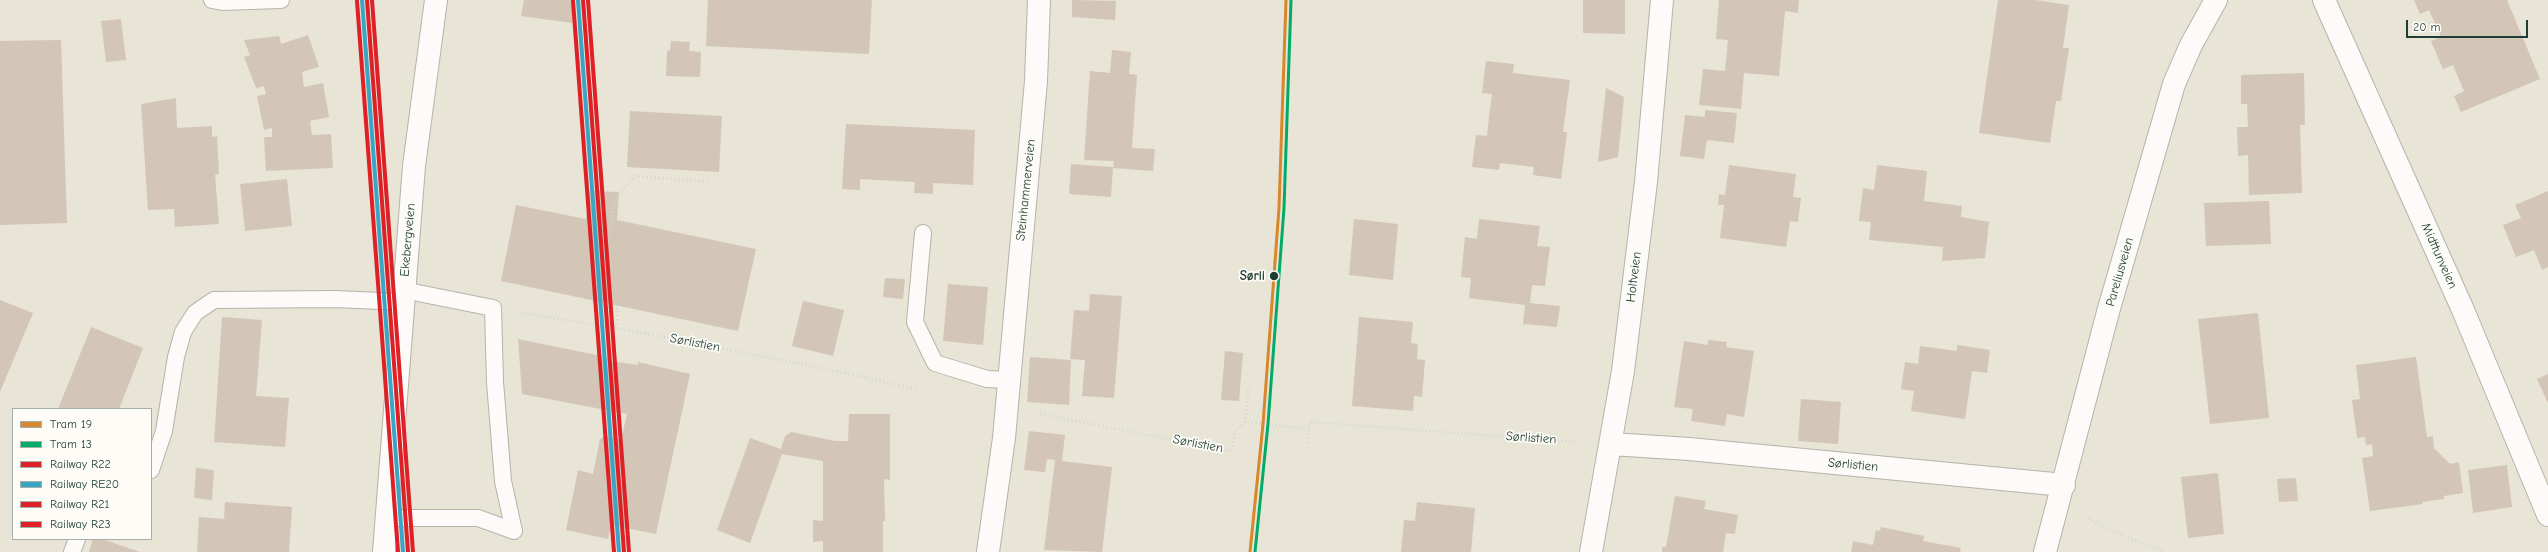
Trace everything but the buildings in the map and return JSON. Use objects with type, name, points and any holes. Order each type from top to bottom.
[{"type":"street","name":"Ekebergveien","points":[[384,552],[414,166],[436,0]]},
{"type":"street","name":"Steinhammerveien","points":[[988,552],[1004,438],[1036,81],[1039,0]]},
{"type":"street","name":"Holtveien","points":[[1591,552],[1623,371],[1643,206],[1662,0]]},
{"type":"street","name":"Pareliusveien","points":[[2045,552],[2108,312],[2174,84],[2191,45],[2216,0]]},
{"type":"street","name":"Midttunveien","points":[[2324,0],[2463,310],[2548,515]]},
{"type":"street","name":"Sørlistien","points":[[1611,444],[1689,449],[2061,495]]},
{"type":"lane","points":[[212,0],[222,2],[281,0]]},
{"type":"lane","points":[[923,233],[915,322],[935,363],[987,378],[1008,380]]},
{"type":"lane","points":[[152,467],[164,431],[176,357],[182,332],[195,312],[214,300],[336,299],[403,296],[493,308],[495,382],[503,481],[514,531],[478,518],[387,518]]},
{"type":"lane","points":[[72,552],[77,540]]},
{"type":"path","points":[[616,328],[618,310],[595,304],[616,197],[635,176],[712,182]]},
{"type":"path","name":"Sørlistien","points":[[493,308],[616,328],[792,362],[923,390]]},
{"type":"path","points":[[1246,422],[1249,388]]},
{"type":"path","name":"Sørlistien","points":[[1036,413],[1232,451],[1235,431],[1246,422],[1309,429],[1311,422],[1611,444]]},
{"type":"path","points":[[1308,443],[1309,429]]},
{"type":"path","points":[[2061,495],[2131,539],[2165,552]]},
{"type":"tram line","name":"19","points":[[1250,552],[1263,424],[1279,208],[1286,0]]},
{"type":"tram line","name":"13","points":[[1255,552],[1268,424],[1284,208],[1291,0]]},
{"type":"rail line","name":"RE20","points":[[362,0],[403,552]]},
{"type":"rail line","name":"R22","points":[[367,0],[408,552]]},
{"type":"rail line","name":"R21","points":[[372,0],[413,552]]},
{"type":"rail line","name":"RE20","points":[[578,0],[619,552]]},
{"type":"rail line","name":"R22","points":[[583,0],[624,552]]},
{"type":"rail line","name":"R21","points":[[588,0],[629,552]]},
{"type":"rail line","name":"R23","points":[[357,1],[398,552]]},
{"type":"rail line","name":"R23","points":[[573,1],[614,552]]},
{"type":"place","name":"Sørli","points":[[1274,276]]}]
